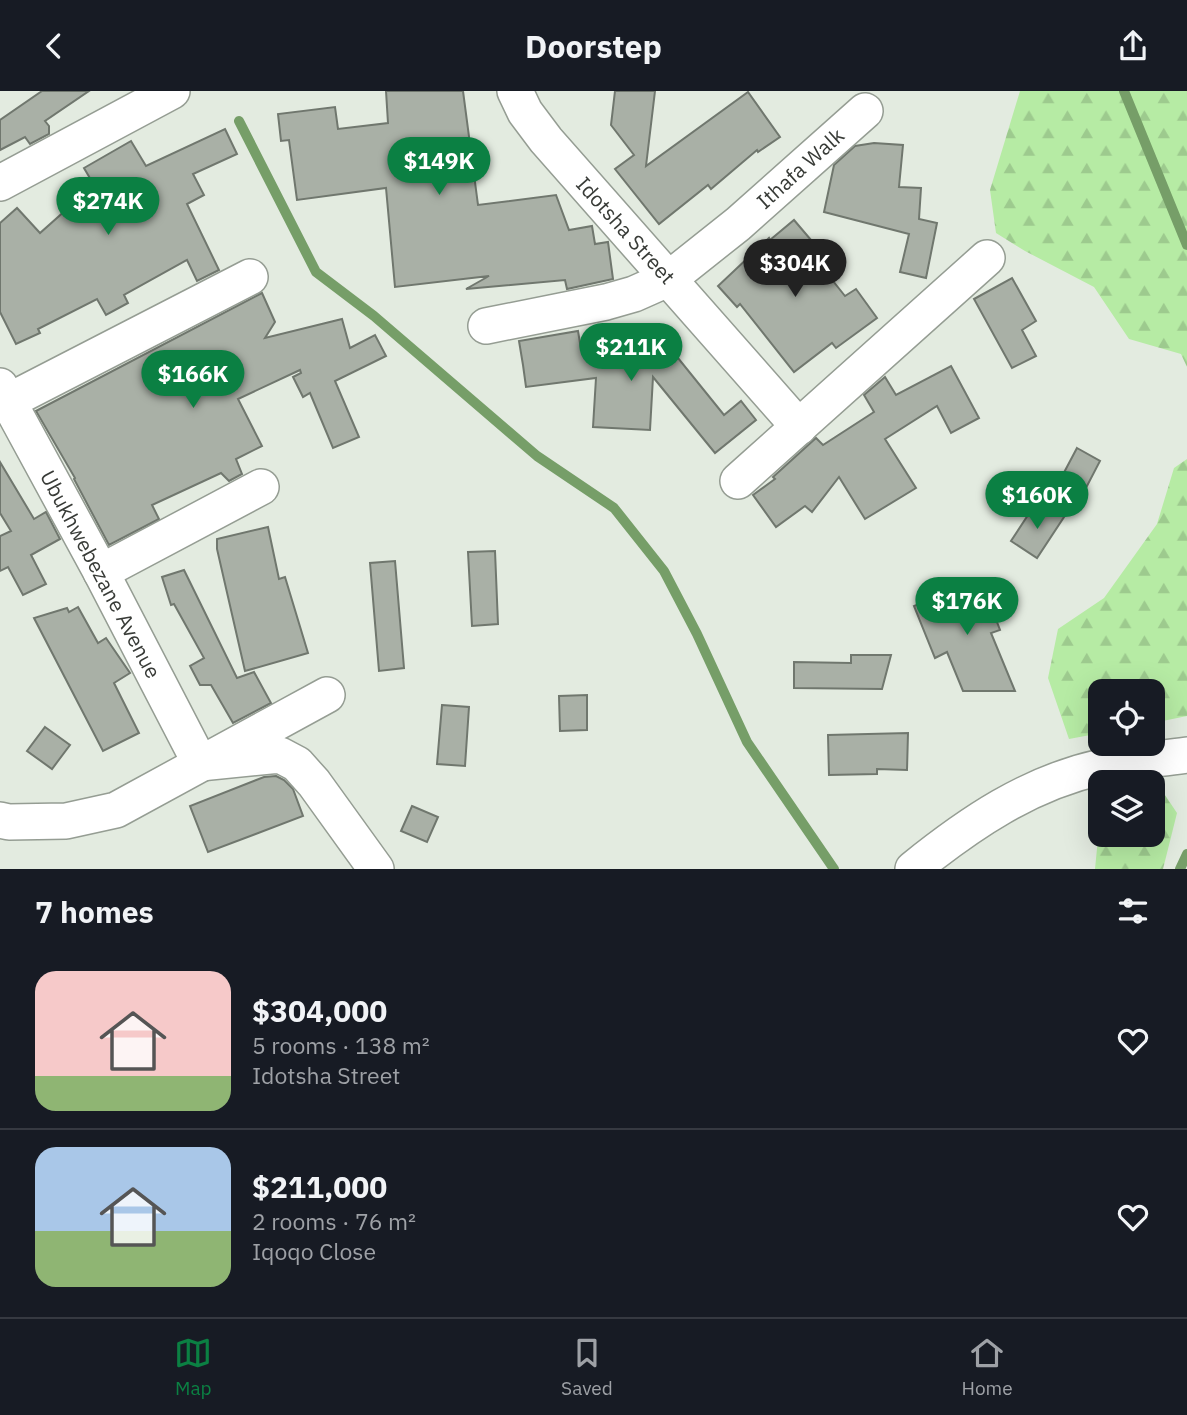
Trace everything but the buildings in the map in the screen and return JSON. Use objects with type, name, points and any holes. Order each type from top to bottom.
[{"type":"street","points":[[0,183],[172,91]]},
{"type":"street","name":"Idotsha Street","points":[[515,91],[525,112],[545,140],[670,278],[799,427]]},
{"type":"street","name":"Ithafa Walk","points":[[486,326],[606,302],[634,294],[670,278],[738,224],[865,111]]},
{"type":"street","points":[[738,481],[987,258]]},
{"type":"street","points":[[4,393],[250,278]]},
{"type":"street","name":"Ubukhwebezane Avenue","points":[[4,393],[200,763]]},
{"type":"street","points":[[101,572],[261,487]]},
{"type":"street","points":[[0,820],[66,821],[116,810],[327,695]]},
{"type":"street","points":[[200,763],[280,755],[297,764],[314,783],[376,869]]},
{"type":"street","points":[[913,869],[960,832],[1023,793],[1100,767],[1187,755]]},
{"type":"green space","points":[[1020,91],[1187,91],[1187,367],[1181,354],[1129,339],[1094,287],[996,233],[990,190]]},
{"type":"green space","points":[[1187,459],[1187,716],[1165,721],[1165,679],[1088,679],[1088,735],[1069,739],[1048,678],[1058,629],[1104,598],[1157,524],[1174,468]]},
{"type":"green space","points":[[1165,795],[1177,813],[1163,869],[1095,869],[1097,847],[1165,847]]},
{"type":"waterway","points":[[1124,91],[1187,245]]},
{"type":"waterway","points":[[239,121],[316,272],[374,316],[537,456],[614,508],[664,571],[697,634],[747,742],[834,869]]},
{"type":"waterway","points":[[1180,869],[1187,854]]}]
